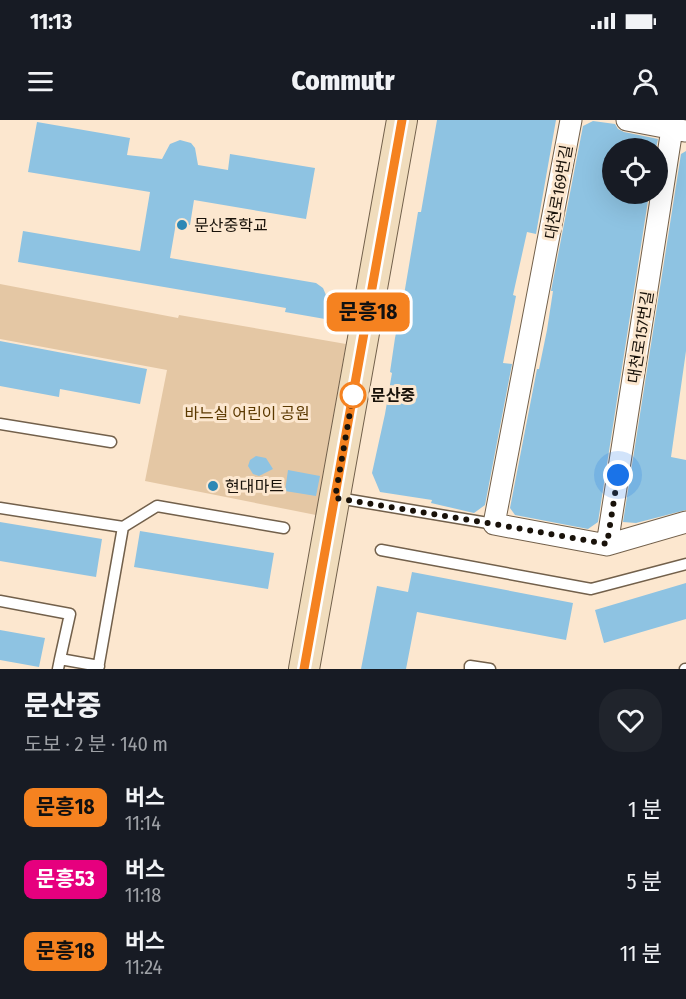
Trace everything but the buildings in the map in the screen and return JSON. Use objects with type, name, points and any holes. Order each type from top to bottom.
[{"type":"street","points":[[304,669],[402,120]]},
{"type":"street","name":"대천로169번길","points":[[494,524],[571,120]]},
{"type":"street","name":"대천로157번길","points":[[607,544],[679,130],[627,120]]},
{"type":"street","points":[[494,524],[607,544],[686,522]]},
{"type":"lane","points":[[0,424],[111,442]]},
{"type":"lane","points":[[335,498],[494,524]]},
{"type":"lane","points":[[0,508],[123,527],[158,506],[284,528]]},
{"type":"lane","points":[[0,601],[70,614],[59,664],[99,668],[123,527]]},
{"type":"lane","points":[[381,550],[591,590],[686,564]]},
{"type":"lane","points":[[470,669],[470,666],[490,669]]},
{"type":"green space","name":"바느실 어린이 공원","points":[[0,284],[178,318],[179,315],[346,344],[316,515],[145,481],[167,370],[0,339]]},
{"type":"bus line","name":"문흥18","points":[[304,669],[402,120]]},
{"type":"place","name":"문산중학교","points":[[182,225]]},
{"type":"place","name":"문산중","points":[[353,395]]},
{"type":"place","name":"현대마트","points":[[213,486]]},
{"type":"route","points":[[353,395],[335,498],[607,544],[618,475]]}]
